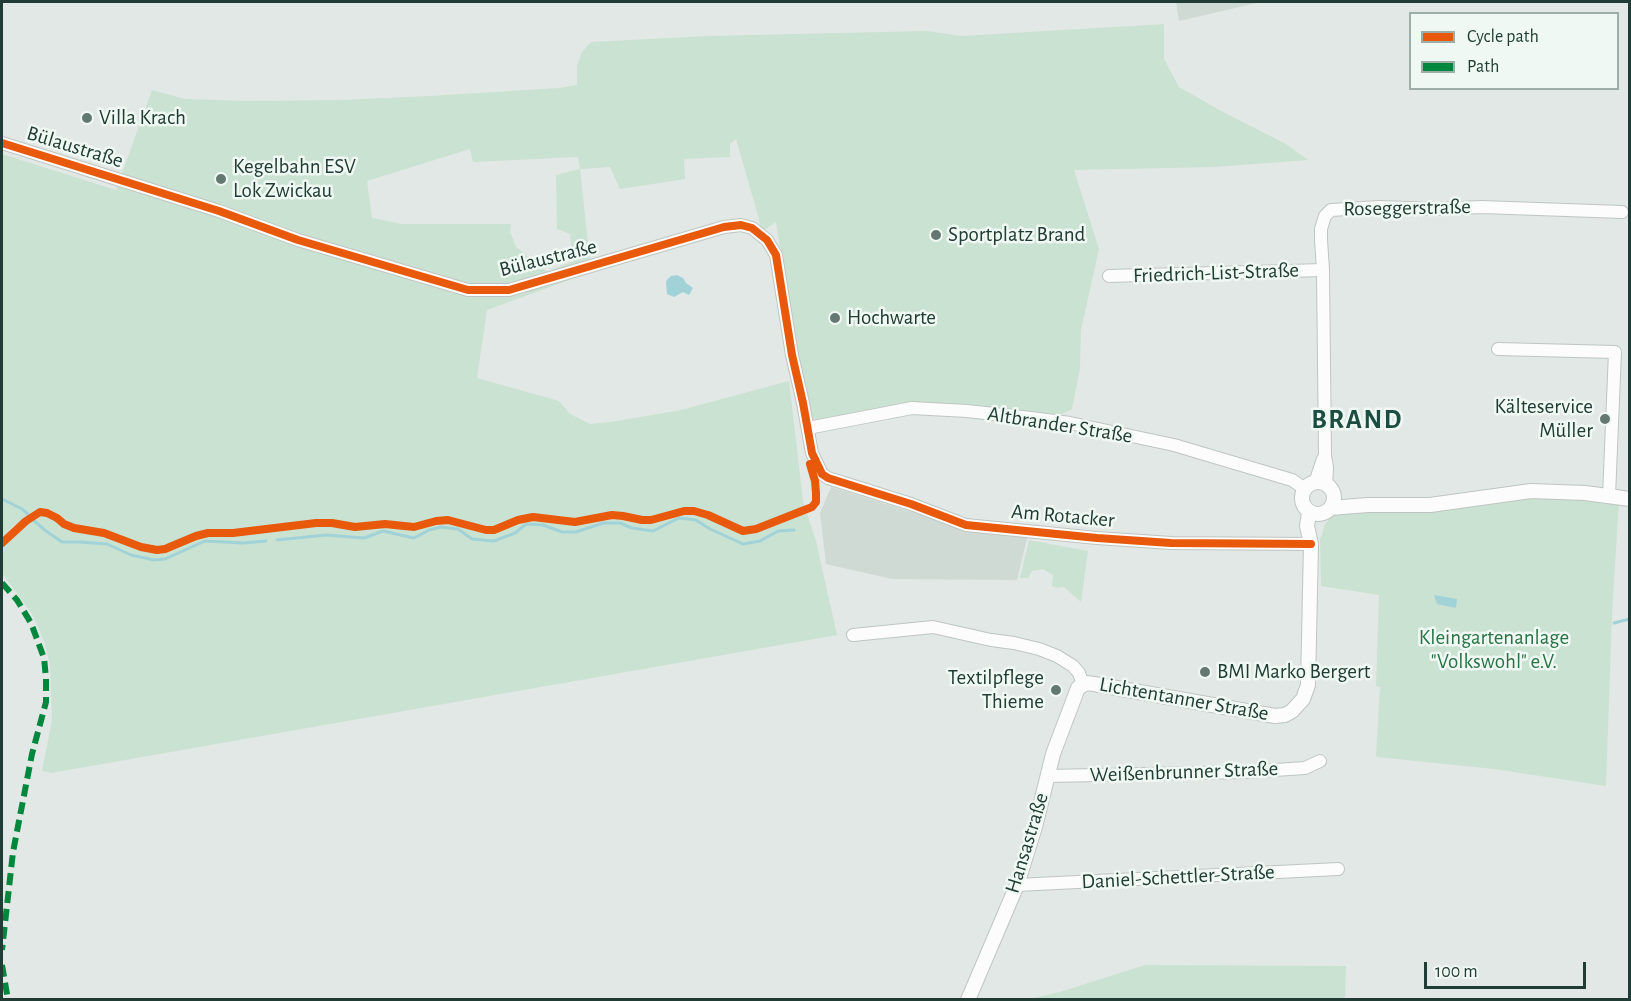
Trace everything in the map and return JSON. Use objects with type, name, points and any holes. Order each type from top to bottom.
[{"type":"street","name":"Bülaustraße","points":[[2,143],[219,211],[298,240],[468,290],[508,290],[724,227],[741,225],[752,228],[767,240],[776,255],[792,355],[812,453],[822,474]]},
{"type":"street","name":"Roseggerstraße","points":[[1320,487],[1320,466],[1325,455],[1321,229],[1325,216],[1331,210],[1380,207],[1436,209],[1482,207],[1622,212]]},
{"type":"street","name":"Friedrich-List-Straße","points":[[1109,276],[1323,270]]},
{"type":"street","points":[[1498,349],[1615,352],[1609,496]]},
{"type":"street","name":"Altbrander Straße","points":[[808,428],[912,408],[1031,418],[1070,423],[1174,445],[1320,487]]},
{"type":"street","name":"Am Rotacker","points":[[822,474],[966,525],[1172,543],[1311,544]]},
{"type":"street","points":[[1320,487],[1368,505]]},
{"type":"street","name":"Lichtentanner Straße","points":[[1083,685],[1094,684],[1262,715],[1275,716],[1292,711],[1303,699],[1308,685],[1311,544],[1320,511],[1333,498],[1320,487],[1302,499],[1303,504],[1320,511]]},
{"type":"street","points":[[1320,511],[1368,505],[1430,505],[1531,490],[1629,498]]},
{"type":"street","points":[[853,635],[933,627],[1014,643],[1057,656],[1073,666],[1079,673],[1083,685]]},
{"type":"street","name":"Hansastraße","points":[[968,999],[1017,885],[1035,827],[1053,754],[1078,688],[1083,685]]},
{"type":"street","name":"Weißenbrunner Straße","points":[[1047,776],[1245,772],[1305,768],[1320,761]]},
{"type":"street","name":"Daniel-Schettler-Straße","points":[[1017,885],[1338,869]]},
{"type":"shaded area","points":[[1176,2],[1261,2],[1179,21]]},
{"type":"shaded area","points":[[831,487],[960,527],[1028,534],[1017,580],[892,579],[826,564],[820,513]]},
{"type":"green space","points":[[1164,24],[1164,59],[1179,87],[1286,144],[1308,160],[1214,167],[1074,170],[1099,249],[1081,330],[1080,368],[1072,409],[1060,415],[903,405],[812,421],[793,332],[776,222],[763,231],[760,226],[736,139],[730,144],[730,157],[684,159],[685,179],[620,189],[610,167],[580,169],[591,272],[487,310],[477,378],[559,401],[570,414],[590,424],[681,410],[789,381],[803,501],[816,541],[837,635],[51,773],[42,771],[52,720],[50,665],[44,641],[32,614],[2,573],[2,548],[26,526],[24,519],[2,537],[2,154],[116,190],[152,90],[185,99],[247,101],[340,100],[559,88],[577,85],[577,66],[582,52],[591,42],[709,36],[927,31],[961,36]],"holes":[[[470,149],[473,162],[578,157],[580,169],[556,175],[557,229],[570,234],[573,261],[547,272],[516,247],[510,231],[511,224],[402,224],[372,218],[367,181]]]},
{"type":"green space","name":"Kleingartenanlage \"Volkswohl\" e.V.","points":[[1531,493],[1619,501],[1612,614],[1606,786],[1494,769],[1377,757],[1380,687],[1376,686],[1379,595],[1321,586],[1320,539],[1324,526],[1334,513]]},
{"type":"green space","points":[[1029,540],[1088,551],[1081,602],[1064,587],[1052,586],[1053,575],[1043,569],[1032,571],[1028,578],[1020,578]]},
{"type":"green space","points":[[1145,965],[1346,966],[1345,999],[1029,999],[1060,992]]},
{"type":"water","points":[[677,275],[693,288],[689,295],[683,292],[674,297],[667,294],[667,280]]},
{"type":"water","points":[[1434,595],[1457,599],[1456,608],[1437,604]]},
{"type":"waterway","points":[[2,499],[22,509],[30,516]]},
{"type":"waterway","points":[[277,540],[326,535],[364,538],[383,531],[414,538],[441,527],[458,529],[472,539],[494,541],[515,533],[526,524],[543,525],[562,532],[576,532],[603,523],[620,523],[632,528],[653,531],[679,518],[696,520],[743,544],[760,541],[778,531],[794,530]]},
{"type":"waterway","points":[[32,519],[62,542],[107,544],[131,555],[154,560],[165,559],[205,541],[243,543],[266,541]]},
{"type":"waterway","points":[[1614,623],[1630,619]]},
{"type":"marked path","points":[[2,583],[17,600],[31,623],[44,658],[46,678],[46,702],[32,754],[13,852],[2,950]]},
{"type":"marked path","points":[[2,965],[8,1000]]},
{"type":"cycle path","points":[[2,143],[219,211],[298,240],[468,290],[509,290],[724,227],[741,225],[752,228],[767,240],[776,255],[792,355],[812,453],[822,474],[828,478],[911,504],[966,525],[1171,543],[1311,544]]},
{"type":"cycle path","points":[[2,543],[26,521],[40,512],[47,513],[74,528],[104,533],[141,547],[157,550],[208,533],[233,533],[316,523],[355,527],[385,524],[414,527],[448,520],[494,530],[518,520],[533,517],[575,522],[612,515],[651,520],[684,511],[708,515],[743,531],[756,529],[812,507],[816,502],[816,493],[810,464]]},
{"type":"place","name":"Villa Krach","points":[[87,118]]},
{"type":"place","name":"Kegelbahn ESV Lok Zwickau","points":[[221,179]]},
{"type":"place","name":"Sportplatz Brand","points":[[936,235]]},
{"type":"place","name":"Hochwarte","points":[[835,318]]},
{"type":"place","name":"Kälteservice Müller","points":[[1605,419]]},
{"type":"place","name":"BMI Marko Bergert","points":[[1205,672]]},
{"type":"place","name":"Textilpflege Thieme","points":[[1056,690]]},
{"type":"district","name":"BRAND","points":[[1357,420]]}]
